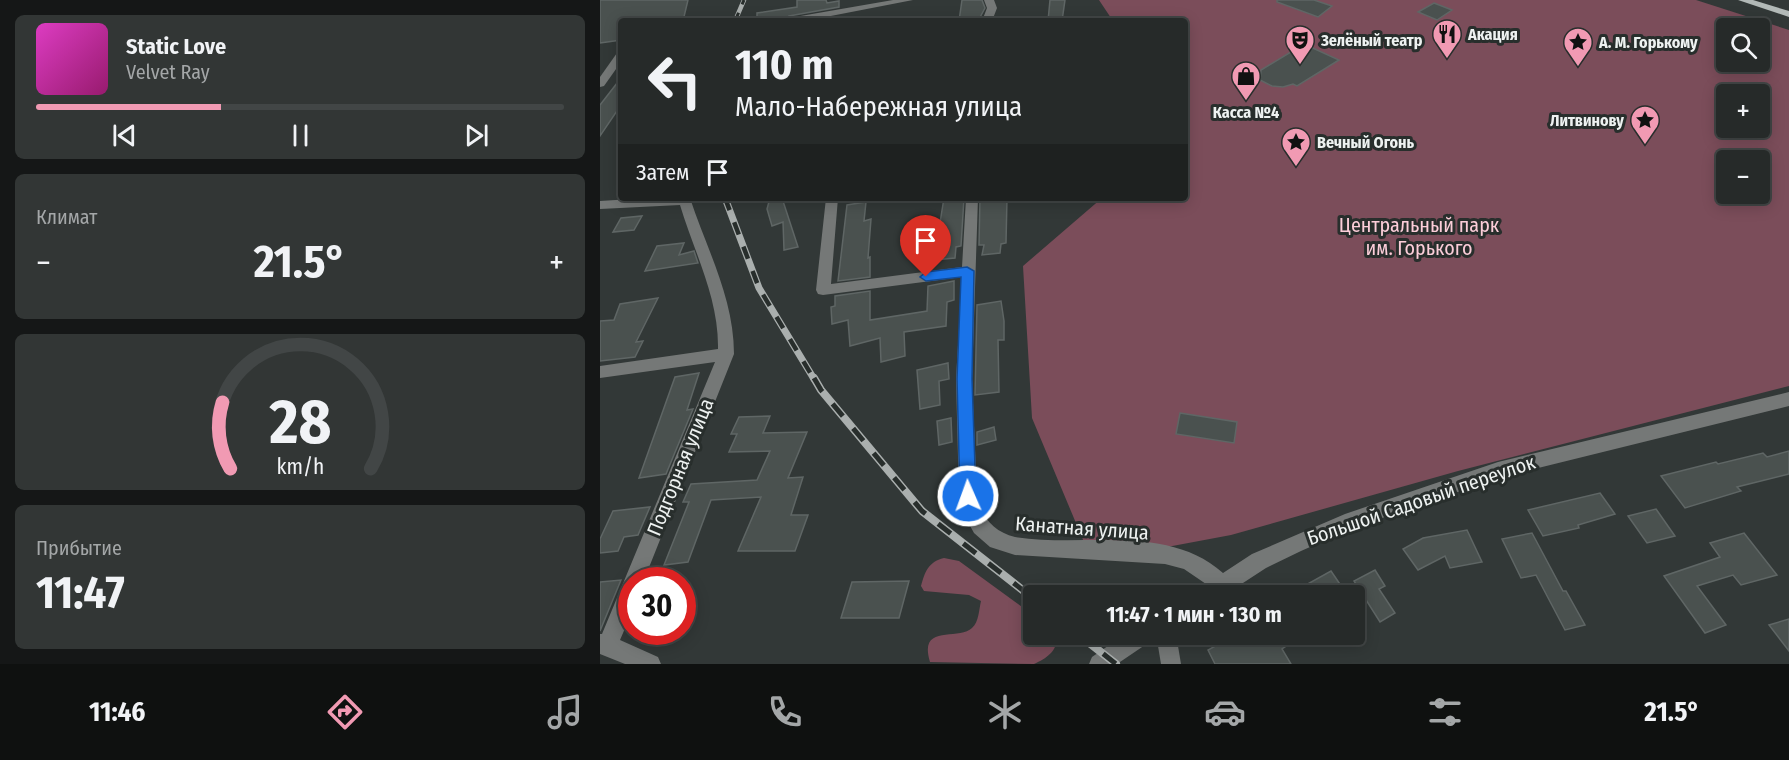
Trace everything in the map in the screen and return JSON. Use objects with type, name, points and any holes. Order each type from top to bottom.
[{"type":"main road","points":[[1743,0],[1789,14]]},
{"type":"street","points":[[850,16],[851,0]]},
{"type":"street","points":[[826,18],[850,16],[908,0]]},
{"type":"street","points":[[988,18],[992,8],[989,0]]},
{"type":"street","points":[[600,84],[618,60]]},
{"type":"street","points":[[600,205],[657,201]]},
{"type":"street","points":[[600,372],[726,354],[728,335],[708,264],[686,201]]},
{"type":"street","points":[[832,201],[823,291],[967,271]]},
{"type":"street","name":"Канатная улица","points":[[972,201],[964,379],[968,496],[969,508],[974,518],[987,532],[1007,544],[1034,548],[1172,556],[1199,566],[1221,585]]},
{"type":"street","name":"Подгорная улица","points":[[639,567],[726,354]]},
{"type":"street","name":"Большой Садовый переулок","points":[[1221,585],[1276,553],[1342,524],[1498,470],[1789,399]]},
{"type":"street","points":[[618,615],[604,644],[642,663]]},
{"type":"street","points":[[1099,664],[1128,645]]},
{"type":"street","points":[[1168,645],[1172,664]]},
{"type":"green space","name":"Центральный парк им. Горького","points":[[1099,0],[1696,0],[1752,18],[1716,18],[1716,72],[1770,72],[1770,24],[1789,30],[1789,386],[1458,471],[1231,535],[1167,547],[1086,547],[1032,418],[1023,266],[1099,201],[1188,201],[1188,18],[1111,18]]},
{"type":"green space","points":[[944,558],[959,561],[1023,608],[1023,645],[1056,645],[1054,650],[1034,664],[930,662],[928,650],[930,642],[942,635],[966,632],[972,628],[977,619],[981,601],[969,595],[924,591],[921,586],[924,576],[928,568]]},
{"type":"building","points":[[600,0],[688,0],[684,18],[618,18],[618,40],[600,43]]},
{"type":"building","points":[[797,0],[826,0],[827,3],[839,1],[839,7],[786,18],[757,18],[757,13],[797,7]]},
{"type":"building","points":[[962,0],[982,0],[985,8],[980,18],[959,18]]},
{"type":"building","points":[[1050,0],[1065,0],[1062,18],[1048,18]]},
{"type":"building","points":[[1277,0],[1314,0],[1332,6],[1318,17],[1277,2]]},
{"type":"building","points":[[1434,3],[1452,10],[1437,20],[1418,12]]},
{"type":"building","name":"Зелёный театр","points":[[1304,44],[1339,60],[1297,86],[1293,84],[1283,87],[1272,86],[1260,80],[1261,70]]},
{"type":"building","points":[[618,82],[618,109],[600,136],[600,105]]},
{"type":"building","points":[[769,201],[783,201],[798,247],[784,250],[783,222],[772,226],[767,209]]},
{"type":"building","points":[[944,201],[964,201],[961,246],[956,247],[955,258],[934,260]]},
{"type":"building","points":[[980,201],[1007,201],[1006,243],[1001,244],[1000,253],[982,255],[984,245],[979,245]]},
{"type":"building","points":[[866,202],[864,221],[871,219],[868,258],[870,257],[870,277],[838,281],[847,205]]},
{"type":"building","points":[[642,216],[634,230],[613,232],[621,218]]},
{"type":"building","points":[[684,243],[679,255],[694,251],[698,263],[645,271],[657,246]]},
{"type":"building","points":[[954,281],[954,300],[947,302],[946,326],[904,332],[905,356],[881,362],[880,338],[850,346],[848,320],[832,324],[831,307],[835,306],[835,296],[870,291],[870,320],[927,311],[928,286]]},
{"type":"building","points":[[658,298],[636,342],[643,341],[635,357],[600,361],[600,321],[614,320],[620,304]]},
{"type":"building","points":[[1001,301],[1004,340],[998,340],[999,392],[975,395],[977,305]]},
{"type":"building","points":[[948,363],[949,379],[939,381],[940,405],[920,409],[917,370]]},
{"type":"building","points":[[699,373],[687,410],[693,409],[666,474],[639,478],[675,377]]},
{"type":"building","points":[[1180,413],[1237,422],[1234,443],[1176,434]]},
{"type":"building","points":[[770,416],[763,433],[807,432],[788,478],[803,477],[791,515],[808,515],[795,551],[738,551],[761,497],[711,500],[688,562],[664,565],[689,502],[683,502],[691,484],[757,480],[770,451],[729,452],[737,434],[731,434],[739,417]]},
{"type":"building","points":[[951,418],[952,442],[939,445],[937,421]]},
{"type":"building","points":[[994,427],[996,440],[977,445],[977,432]]},
{"type":"building","points":[[1789,451],[1789,474],[1737,487],[1741,491],[1685,508],[1661,476],[1716,462],[1718,464],[1763,453],[1767,457]]},
{"type":"building","points":[[1600,493],[1615,514],[1578,525],[1579,528],[1543,536],[1528,510]]},
{"type":"building","points":[[650,507],[638,535],[624,537],[618,551],[600,553],[600,539],[613,511]]},
{"type":"building","points":[[1656,509],[1675,536],[1647,543],[1628,516]]},
{"type":"building","points":[[1467,530],[1482,562],[1450,568],[1445,556],[1418,570],[1403,549],[1423,538]]},
{"type":"building","points":[[1532,533],[1563,591],[1566,591],[1585,625],[1565,630],[1536,575],[1521,578],[1502,539]]},
{"type":"building","points":[[1744,533],[1777,575],[1741,585],[1733,575],[1697,586],[1726,625],[1705,633],[1664,576],[1720,557],[1710,543]]},
{"type":"building","points":[[1375,570],[1385,586],[1379,589],[1395,613],[1380,622],[1365,598],[1365,585],[1357,585],[1354,581]]},
{"type":"building","points":[[1331,571],[1341,585],[1306,585]]},
{"type":"building","points":[[618,580],[618,587],[600,631],[600,582]]},
{"type":"building","points":[[909,581],[899,618],[841,618],[852,582]]},
{"type":"building","points":[[1789,619],[1789,651],[1769,625]]},
{"type":"building","points":[[1217,645],[1288,645],[1282,649],[1291,664],[1215,664],[1208,650]]},
{"type":"railway","points":[[736,18],[744,0]]},
{"type":"railway","points":[[726,201],[759,288],[814,379]]},
{"type":"railway","points":[[814,378],[821,390],[922,511],[1023,590]]},
{"type":"railway","points":[[1092,645],[1116,664]]},
{"type":"place","name":"Акация","points":[[1447,60]]},
{"type":"place","name":"Зелёный театр","points":[[1300,66]]},
{"type":"place","name":"А. М. Горькому","points":[[1578,68]]},
{"type":"place","name":"Касса №4","points":[[1246,102]]},
{"type":"place","name":"Литвинову","points":[[1645,146]]},
{"type":"place","name":"Вечный Огонь","points":[[1296,168]]},
{"type":"route","points":[[926,277],[967,271],[964,379],[968,496]]}]
